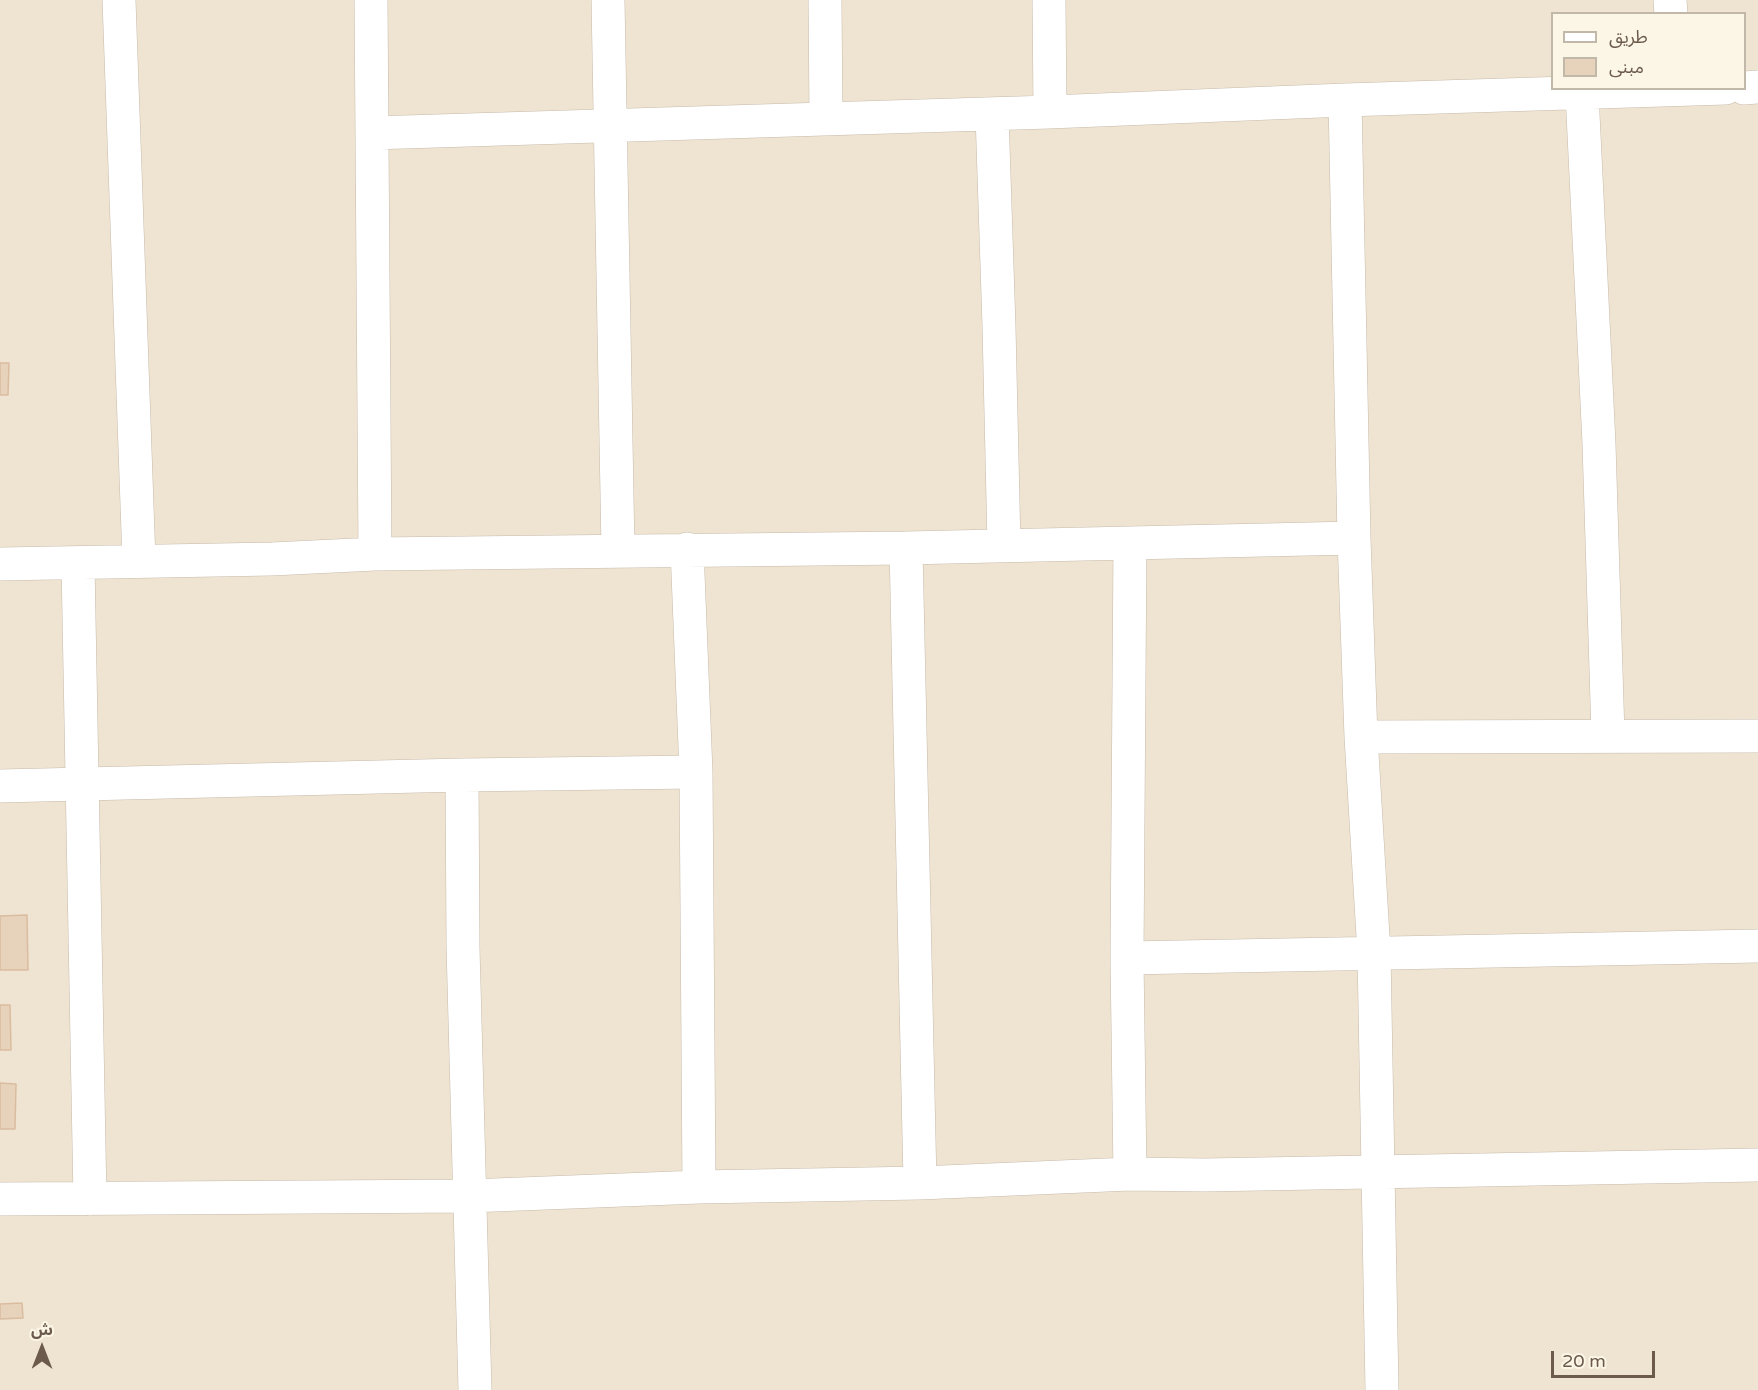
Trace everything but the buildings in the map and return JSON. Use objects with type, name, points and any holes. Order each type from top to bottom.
[{"type":"street","points":[[119,0],[139,561]]},
{"type":"street","points":[[371,0],[375,554]]},
{"type":"street","points":[[608,0],[618,550]]},
{"type":"street","points":[[825,0],[826,118]]},
{"type":"street","points":[[1048,0],[1050,112]]},
{"type":"street","points":[[372,133],[1674,90]]},
{"type":"street","points":[[1582,93],[1599,432],[1608,735]]},
{"type":"street","points":[[1345,100],[1354,538],[1361,737],[1374,953],[1382,1390]]},
{"type":"street","points":[[992,114],[1004,545]]},
{"type":"street","points":[[0,564],[272,559],[375,554],[906,548],[1354,538]]},
{"type":"street","points":[[1130,543],[1127,958],[1130,1174]]},
{"type":"street","points":[[906,548],[920,1183]]},
{"type":"street","points":[[687,549],[696,772],[699,1186]]},
{"type":"street","points":[[78,564],[90,1198]]},
{"type":"street","points":[[1361,737],[1758,736]]},
{"type":"street","points":[[0,786],[696,772]]},
{"type":"street","points":[[462,775],[463,947],[475,1390]]},
{"type":"street","points":[[1127,958],[1758,946]]},
{"type":"street","points":[[0,1199],[469,1196],[699,1186],[920,1183],[1130,1174],[1758,1165]]},
{"type":"shaded area","points":[[0,0],[1758,0],[1758,1390],[0,1390]]}]
